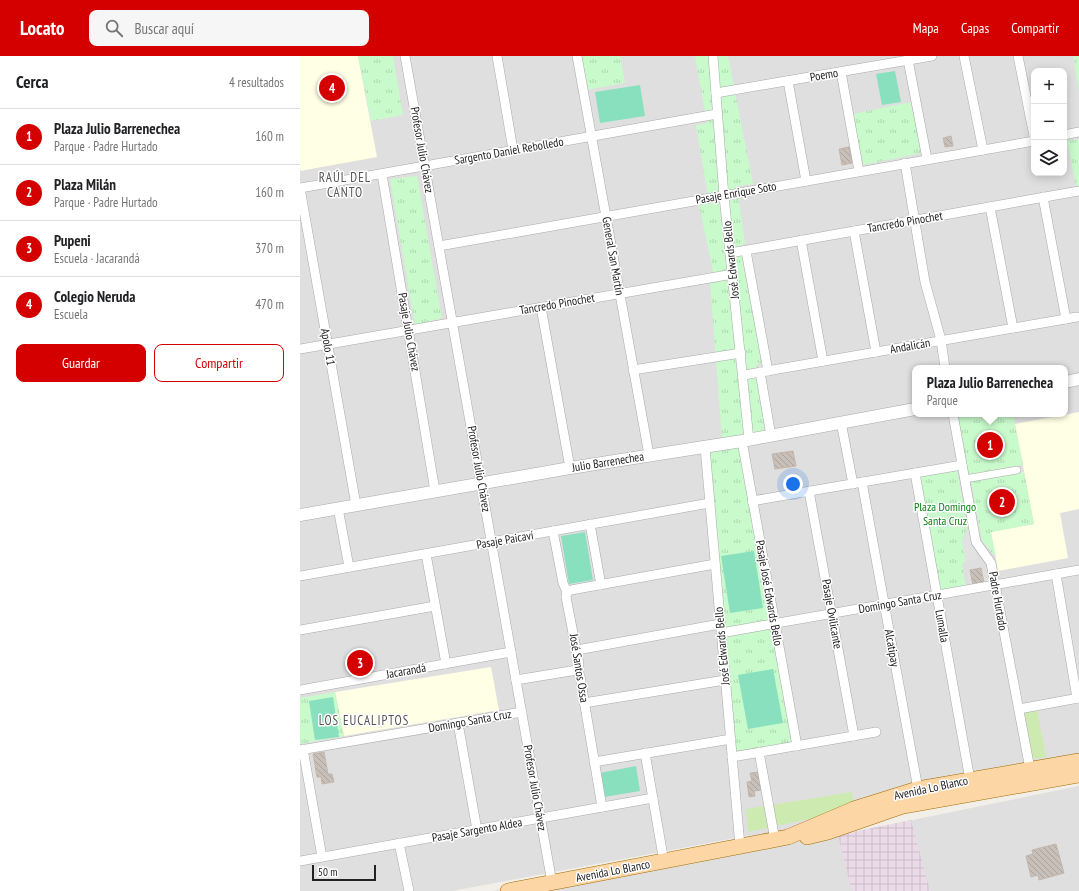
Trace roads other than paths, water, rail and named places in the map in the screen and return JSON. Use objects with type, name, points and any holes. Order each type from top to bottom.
[{"type":"main road","name":"Avenida Lo Blanco","points":[[782,838],[854,809],[918,789],[1079,761]]},
{"type":"main road","name":"Avenida Lo Blanco","points":[[508,891],[782,838],[800,838],[828,832],[903,806],[1079,774]]},
{"type":"street","name":"Profesor Julio Chávez","points":[[405,56],[552,883]]},
{"type":"street","points":[[497,56],[513,150]]},
{"type":"street","name":"General San Martín","points":[[576,56],[649,455]]},
{"type":"street","name":"José Edwards Bello","points":[[713,56],[724,196],[744,375],[746,440]]},
{"type":"street","name":"Poemo","points":[[716,93],[841,72],[889,60],[908,60],[932,56]]},
{"type":"street","points":[[964,56],[983,150]]},
{"type":"street","points":[[1018,56],[1031,121]]},
{"type":"street","points":[[908,60],[927,159]]},
{"type":"street","points":[[841,72],[859,172]]},
{"type":"street","points":[[788,81],[806,181]]},
{"type":"street","name":"Sargento Daniel Rebolledo","points":[[300,188],[717,114]]},
{"type":"street","points":[[1067,134],[1079,132]]},
{"type":"street","name":"Pasaje Enrique Soto","points":[[439,246],[1031,141]]},
{"type":"street","points":[[905,163],[925,282],[941,340],[945,365]]},
{"type":"street","name":"Pasaje Julio Chávez","points":[[382,174],[435,491]]},
{"type":"street","name":"Apolo 11","points":[[300,188],[356,505]]},
{"type":"street","name":"Tancredo Pinochet","points":[[730,253],[1079,191]]},
{"type":"street","points":[[1043,197],[1066,319]]},
{"type":"street","points":[[990,207],[1013,328]]},
{"type":"street","points":[[854,231],[876,352]]},
{"type":"street","points":[[801,240],[823,361]]},
{"type":"street","name":"José Edwards Bello","points":[[746,250],[764,371],[771,436]]},
{"type":"street","name":"Tancredo Pinochet","points":[[300,349],[733,274]]},
{"type":"street","points":[[541,307],[570,468]]},
{"type":"street","name":"Andalicán","points":[[744,375],[1077,317]]},
{"type":"street","points":[[633,370],[741,353]]},
{"type":"street","points":[[1068,381],[1079,379]]},
{"type":"street","name":"Julio Barrenechea","points":[[300,515],[570,468],[771,436],[912,410]]},
{"type":"street","name":"Padre Hurtado","points":[[954,417],[976,542],[990,561],[1030,769]]},
{"type":"street","points":[[842,422],[853,484]]},
{"type":"street","name":"Pasaje José Edwards Bello","points":[[746,440],[752,501],[797,746]]},
{"type":"street","name":"José Edwards Bello","points":[[705,447],[740,846]]},
{"type":"street","points":[[752,501],[962,465]]},
{"type":"street","points":[[965,479],[1017,470]]},
{"type":"street","name":"Lumalla","points":[[915,473],[970,780]]},
{"type":"street","name":"Alcatipay","points":[[862,482],[918,789]]},
{"type":"street","name":"Pasaje Ovilicante","points":[[809,492],[854,736]]},
{"type":"street","name":"Pasaje Paicaví","points":[[300,576],[710,503]]},
{"type":"street","points":[[338,508],[349,567]]},
{"type":"street","points":[[590,524],[601,585]]},
{"type":"street","name":"José Santos Ossa","points":[[553,531],[563,583],[567,592],[566,597],[579,664],[577,670],[602,807]]},
{"type":"street","points":[[426,554],[446,664]]},
{"type":"street","points":[[567,592],[571,590],[715,564]]},
{"type":"street","name":"Domingo Santa Cruz","points":[[577,650],[721,629],[775,624],[1079,570]]},
{"type":"street","points":[[1019,709],[1078,698],[1056,574]]},
{"type":"street","points":[[300,630],[435,606]]},
{"type":"street","name":"Jacarandá","points":[[300,690],[511,652]]},
{"type":"street","points":[[516,680],[577,670]]},
{"type":"street","points":[[584,703],[725,680]]},
{"type":"street","name":"Domingo Santa Cruz","points":[[301,750],[522,712]]},
{"type":"street","points":[[458,723],[477,830]]},
{"type":"street","points":[[732,757],[876,732]]},
{"type":"street","points":[[594,762],[731,739]]},
{"type":"street","points":[[301,750],[322,857]]},
{"type":"street","points":[[759,752],[782,838]]},
{"type":"street","points":[[645,753],[664,862]]},
{"type":"street","name":"Pasaje Sargento Aldea","points":[[300,861],[653,798]]},
{"type":"street","points":[[399,843],[408,891]]},
{"type":"place","name":"Colegio Neruda","points":[[332,88]]},
{"type":"place","name":"Plaza Julio Barrenechea","points":[[990,445]]},
{"type":"place","name":"Plaza Milán","points":[[1002,502]]},
{"type":"place","name":"Pupeni","points":[[360,663]]},
{"type":"district","name":"RAÚL DEL CANTO","points":[[345,184]]},
{"type":"district","name":"LOS EUCALIPTOS","points":[[364,720]]},
{"type":"park label","name":"Plaza Domingo Santa Cruz","points":[[945,514]]}]
